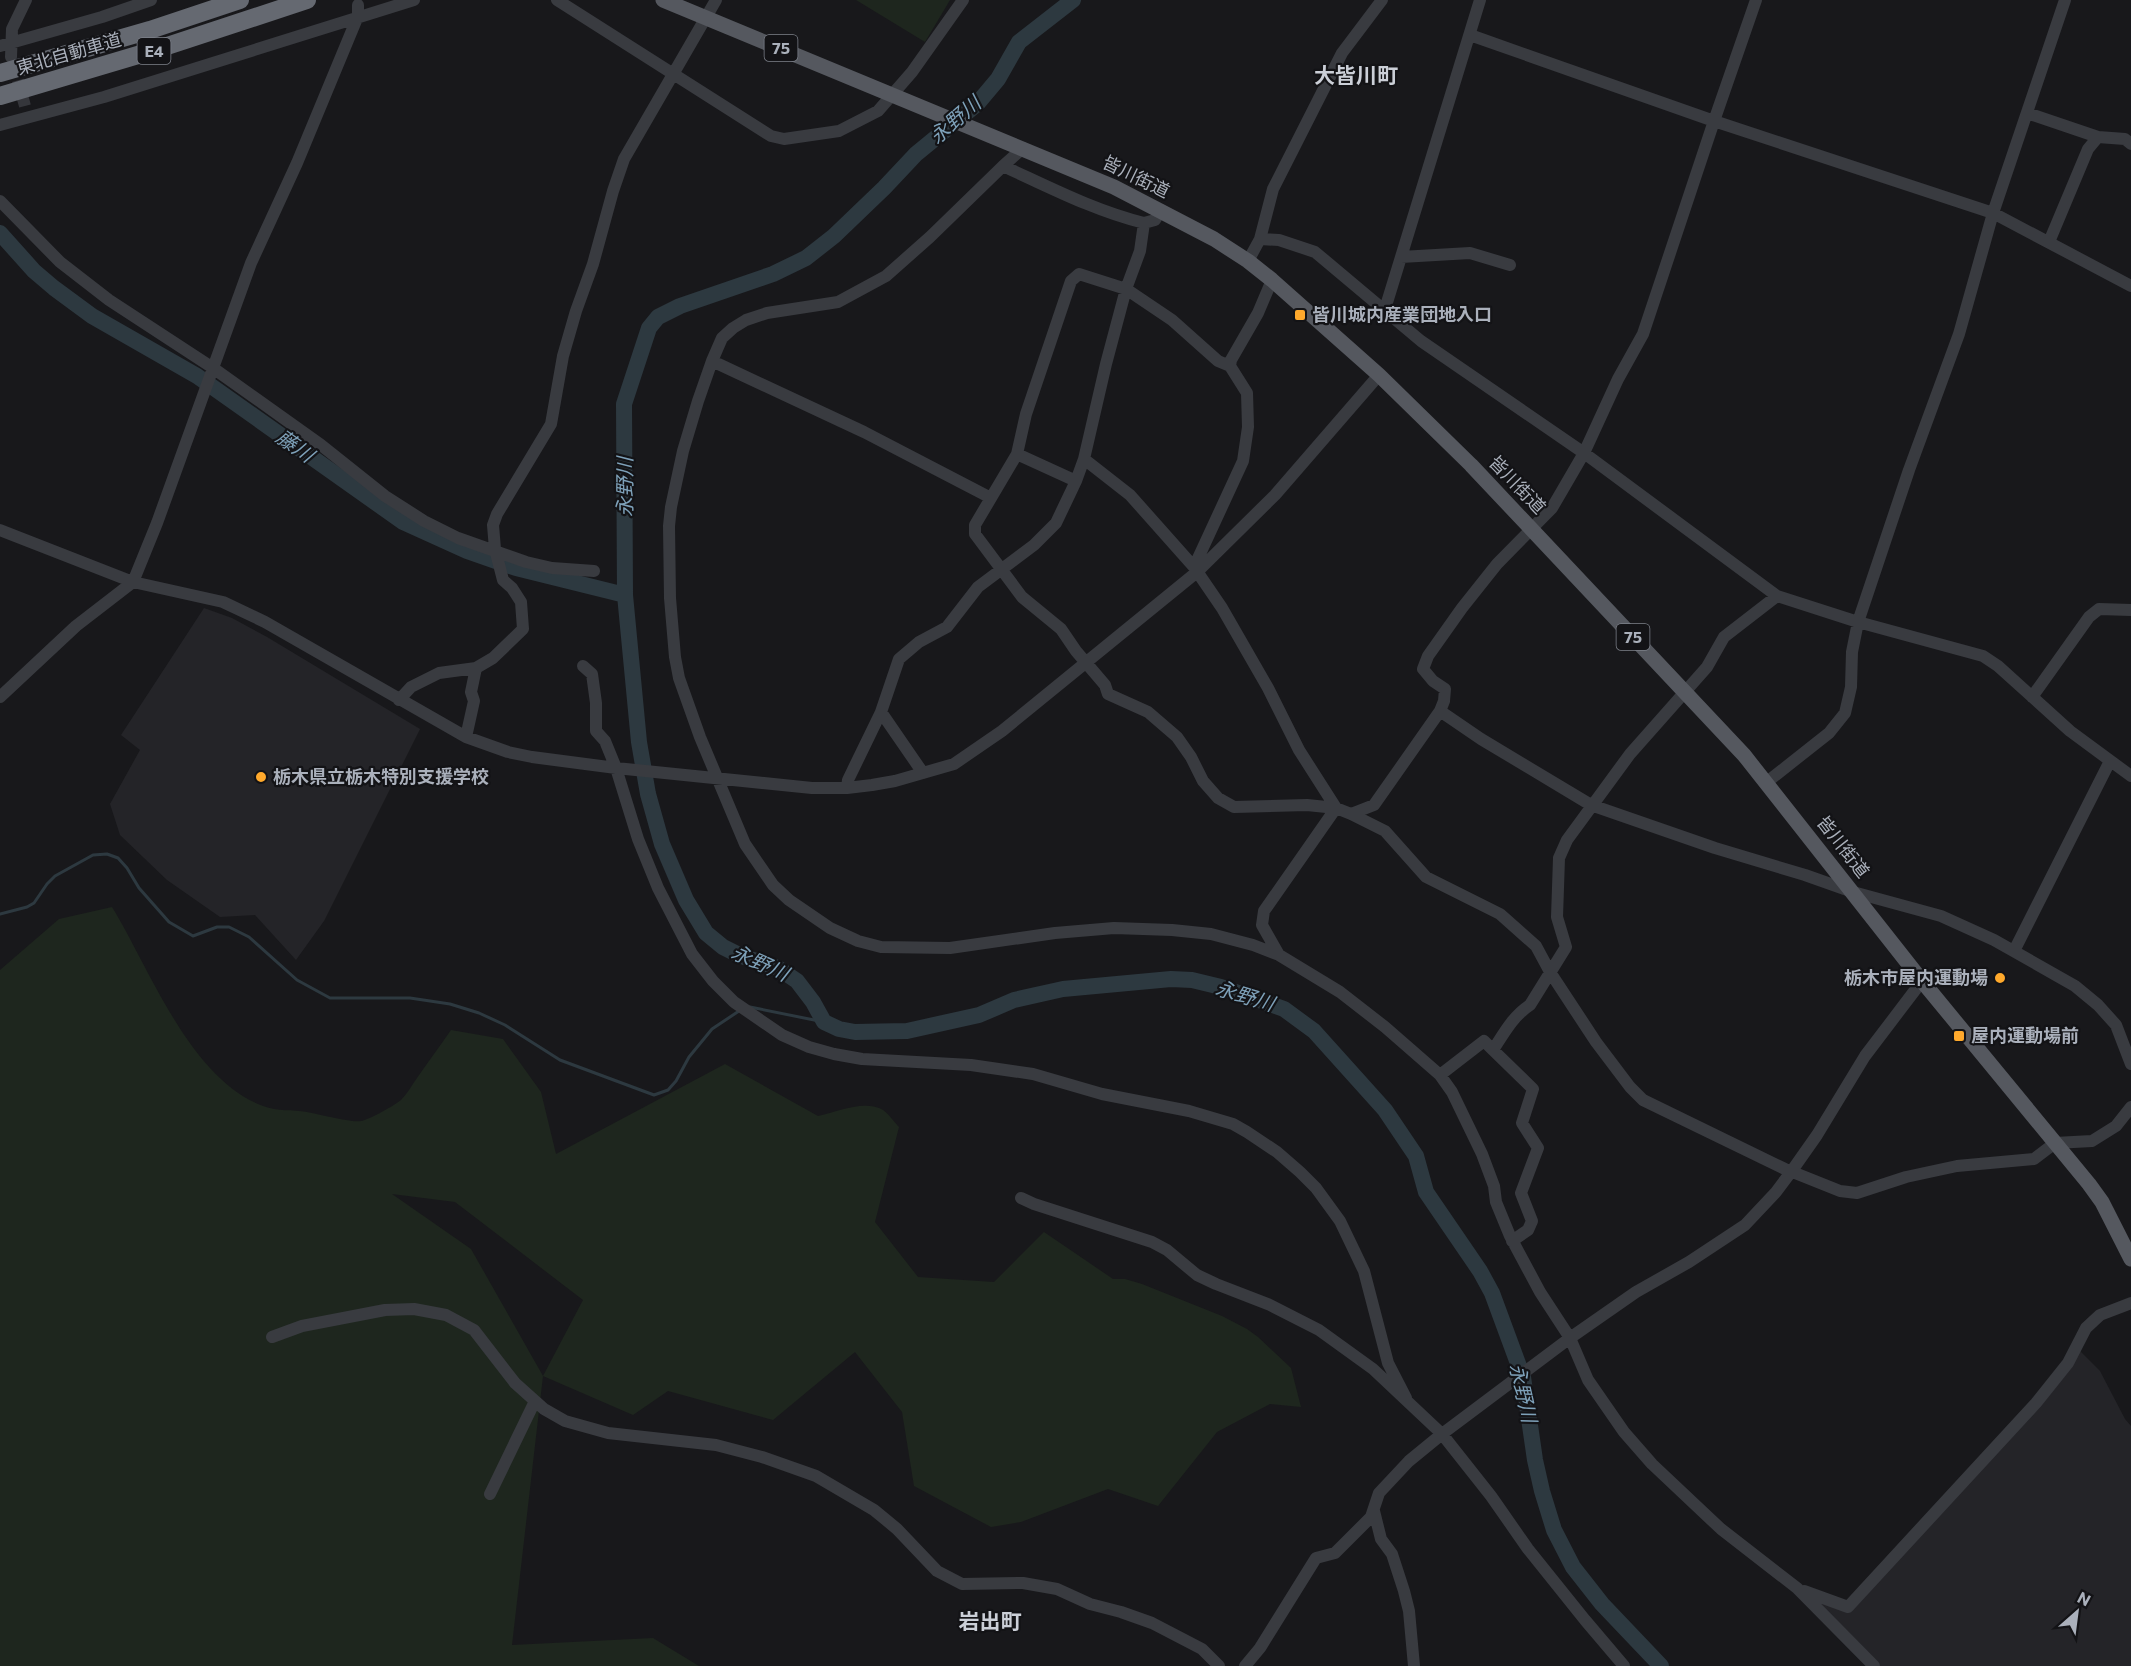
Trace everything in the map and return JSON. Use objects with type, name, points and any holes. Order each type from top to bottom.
[{"type":"highway","name":"東北自動車道","points":[[0,73],[150,30],[240,0]]},
{"type":"highway","name":"東北自動車道","points":[[0,96],[158,49],[307,0]]},
{"type":"main road","name":"皆川街道","points":[[663,0],[1104,182],[1214,239],[1272,280],[1380,375],[1471,465],[1767,782],[1922,981],[2089,1184],[2102,1203],[2131,1259]]},
{"type":"street","points":[[7,49],[12,29],[27,0]]},
{"type":"street","points":[[7,49],[151,0]]},
{"type":"street","points":[[0,125],[27,111],[104,97],[358,10],[414,0]]},
{"type":"street","points":[[557,0],[771,136],[784,139],[839,131],[878,111],[896,95],[963,0]]},
{"type":"street","points":[[399,700],[411,687],[439,673],[476,668],[493,658],[523,629],[521,602],[512,588],[503,580],[495,549],[493,525],[497,514],[551,424],[563,356],[624,159],[716,0]]},
{"type":"street","points":[[1248,261],[1260,239],[1273,189],[1337,63],[1360,26],[1382,0]]},
{"type":"street","points":[[1384,309],[1480,0]]},
{"type":"street","points":[[1351,814],[1374,805],[1440,711],[1445,689],[1433,681],[1423,669],[1428,656],[1497,564],[1552,508],[1584,453],[1618,379],[1643,334],[1756,0]]},
{"type":"street","points":[[1767,782],[1829,733],[1845,713],[1851,687],[1852,652],[1858,622],[1909,470],[1959,334],[1993,213],[2065,0]]},
{"type":"street","points":[[0,697],[76,626],[133,582],[157,523],[251,263],[297,163],[358,10]]},
{"type":"street","points":[[1470,35],[1714,121],[1993,213],[2131,286]]},
{"type":"street","points":[[2027,113],[2098,137],[2125,139],[2131,144]]},
{"type":"street","points":[[2049,242],[2088,148],[2098,137]]},
{"type":"street","points":[[1020,146],[1003,166],[924,243],[886,276],[837,302],[766,314],[746,320],[722,338],[712,361],[683,451],[671,507],[670,598],[679,678],[714,778],[745,844],[773,885],[807,914],[858,941],[880,947],[950,948],[1055,933],[1114,928],[1172,930],[1211,934],[1253,945],[1279,955],[1340,992],[1385,1027],[1440,1075],[1452,1092],[1482,1154],[1494,1186],[1496,1202],[1512,1241],[1569,1338],[1588,1380],[1613,1417],[1640,1450],[1721,1529],[1797,1588],[1874,1666]]},
{"type":"street","points":[[1003,166],[1126,219],[1144,223],[1155,220],[1161,210]]},
{"type":"street","points":[[0,201],[60,262],[109,300],[213,368],[321,445],[394,502],[424,521],[458,538],[495,549],[526,562],[552,568],[594,572]]},
{"type":"street","points":[[846,788],[881,712],[899,659],[919,642],[947,627],[978,587],[1034,544],[1056,523],[1084,459],[1126,289],[1140,251],[1144,223]]},
{"type":"street","points":[[1260,239],[1279,240],[1315,252],[1421,341],[1584,453],[1777,596],[1858,622],[1983,656],[1998,666],[2070,731],[2131,776]]},
{"type":"street","points":[[1401,257],[1470,253],[1510,265]]},
{"type":"street","points":[[1196,570],[1243,461],[1248,427],[1247,393],[1230,366],[1218,361],[1172,320],[1126,289],[1079,274],[1071,281],[1026,414],[1017,454],[975,525],[975,534],[1022,597],[1061,629],[1105,685],[1108,694],[1148,712],[1177,737],[1191,757],[1203,781],[1218,798],[1234,807],[1274,805],[1336,808],[1385,831],[1426,877],[1500,914],[1536,946],[1550,972],[1596,1042],[1630,1087],[1643,1100],[1791,1172],[1840,1191],[1857,1193],[1906,1178],[1958,1166],[2034,1159],[2055,1143],[2092,1141],[2116,1126],[2131,1107]]},
{"type":"street","points":[[1230,366],[1231,360],[1258,313],[1272,280]]},
{"type":"street","points":[[712,361],[864,432],[991,498]]},
{"type":"street","points":[[0,530],[133,582],[223,602],[265,622],[399,700],[485,745],[532,757],[620,769],[812,788],[846,788],[896,781],[954,764],[1002,731],[1196,570],[1275,495],[1380,375]]},
{"type":"street","points":[[1017,454],[1076,480]]},
{"type":"street","points":[[1084,459],[1130,495],[1196,570],[1222,608],[1263,679],[1299,750],[1336,808]]},
{"type":"street","points":[[1493,1050],[1512,1021],[1530,1005],[1566,947],[1557,917],[1558,858],[1568,840],[1591,805],[1630,754],[1707,667],[1724,637],[1777,596]]},
{"type":"street","points":[[2032,697],[2089,617],[2099,609],[2131,610]]},
{"type":"street","points":[[583,666],[592,674],[596,703],[596,731],[605,741],[620,769],[638,839],[654,878],[692,954],[713,981],[734,1002],[782,1035],[809,1047],[862,1059],[971,1065],[1033,1074],[1102,1094],[1189,1111],[1233,1124],[1277,1152],[1316,1188],[1340,1221],[1364,1271],[1388,1363],[1406,1398]]},
{"type":"street","points":[[466,737],[474,701],[471,692],[476,668]]},
{"type":"street","points":[[1440,711],[1481,739],[1591,805],[1715,848],[1805,874],[1853,892],[1941,916],[2014,951],[2075,986],[2098,1005],[2116,1025],[2131,1065]]},
{"type":"street","points":[[881,712],[923,773]]},
{"type":"street","points":[[2014,951],[2110,761]]},
{"type":"street","points":[[1279,955],[1262,925],[1264,911],[1336,808]]},
{"type":"street","points":[[1245,1666],[1260,1648],[1316,1558],[1335,1553],[1374,1512],[1379,1493],[1409,1461],[1569,1338],[1636,1292],[1745,1226],[1791,1172],[1817,1135],[1865,1056],[1922,981]]},
{"type":"street","points":[[1440,1075],[1484,1041],[1533,1089],[1522,1123],[1538,1148],[1521,1193],[1532,1221],[1528,1230],[1512,1241]]},
{"type":"street","points":[[1021,1198],[1152,1242],[1167,1250],[1197,1275],[1270,1305],[1319,1330],[1373,1369],[1442,1434],[1543,1567],[1624,1666]]},
{"type":"street","points":[[1797,1588],[1848,1607],[2036,1403],[2068,1363],[2086,1328],[2100,1315],[2131,1303]]},
{"type":"street","points":[[272,1337],[302,1326],[393,1310],[428,1311],[446,1316],[474,1330],[515,1383],[544,1409],[565,1421],[608,1434],[716,1444],[762,1456],[816,1476],[874,1510],[897,1529],[937,1571],[963,1584],[1023,1583],[1057,1589],[1090,1604],[1152,1623],[1202,1649],[1219,1666]]},
{"type":"street","points":[[490,1494],[535,1401]]},
{"type":"street","points":[[1374,1512],[1381,1539],[1392,1554],[1404,1591],[1409,1611],[1414,1666]]},
{"type":"shaded area","points":[[856,0],[950,0],[925,42]]},
{"type":"shaded area","name":"栃木県立栃木特別支援学校","points":[[204,608],[232,618],[267,637],[420,729],[324,921],[296,960],[255,915],[220,917],[167,880],[120,835],[110,804],[140,750],[121,735]]},
{"type":"shaded area","points":[[112,907],[174,1020],[193,1048],[214,1072],[237,1092],[269,1108],[307,1112],[350,1121],[370,1118],[403,1098],[451,1030],[503,1039],[541,1092],[556,1154],[725,1064],[818,1116],[860,1106],[876,1107],[883,1110],[899,1127],[875,1222],[918,1277],[994,1282],[1044,1232],[1113,1279],[1125,1279],[1142,1284],[1222,1316],[1247,1329],[1291,1368],[1301,1407],[1270,1404],[1217,1432],[1158,1506],[1108,1489],[1021,1522],[991,1527],[914,1486],[902,1412],[855,1352],[773,1420],[668,1391],[633,1415],[543,1376],[512,1645],[653,1638],[699,1666],[0,1666],[0,970],[59,919]],"holes":[[[392,1194],[455,1202],[583,1300],[543,1376],[471,1249]]]},
{"type":"shaded area","points":[[2079,1350],[2100,1371],[2131,1426],[2131,1666],[1878,1666],[1810,1598],[1851,1610]]},
{"type":"waterway","name":"永野川","points":[[1073,0],[1019,42],[998,79],[977,104],[916,154],[834,236],[806,258],[773,274],[680,306],[658,317],[649,328],[624,404],[625,595],[639,742],[648,794],[662,844],[686,900],[706,933],[723,947],[741,956],[778,968],[797,981],[813,1002],[824,1022],[839,1029],[855,1032],[907,1031],[979,1015],[1014,1000],[1063,989],[1171,979],[1192,980],[1221,987],[1284,1009],[1314,1031],[1385,1110],[1416,1156],[1426,1192],[1480,1271],[1492,1293],[1523,1377],[1535,1460],[1554,1530],[1573,1567],[1602,1604],[1661,1666]]},
{"type":"waterway","name":"藤川","points":[[0,233],[34,271],[92,316],[197,376],[403,522],[467,551],[516,568],[625,595]]},
{"type":"waterway","points":[[0,914],[27,907],[34,903],[55,876],[93,855],[107,854],[118,858],[139,888],[169,922],[193,936],[217,927],[229,927],[249,937],[297,980],[330,998],[410,998],[450,1004],[479,1013],[505,1025],[560,1060],[654,1095],[668,1090],[676,1081],[689,1057],[712,1029],[739,1011]]},
{"type":"waterway","points":[[750,1007],[824,1022]]},
{"type":"tunnel","points":[[13,63],[25,106]]},
{"type":"place","name":"皆川城内産業団地入口","points":[[1300,315]]},
{"type":"place","name":"栃木県立栃木特別支援学校","points":[[261,777]]},
{"type":"place","name":"栃木市屋内運動場","points":[[2000,978]]},
{"type":"place","name":"屋内運動場前","points":[[1959,1036]]},
{"type":"district","name":"大皆川町","points":[[1356,76]]},
{"type":"district","name":"岩出町","points":[[990,1622]]}]
